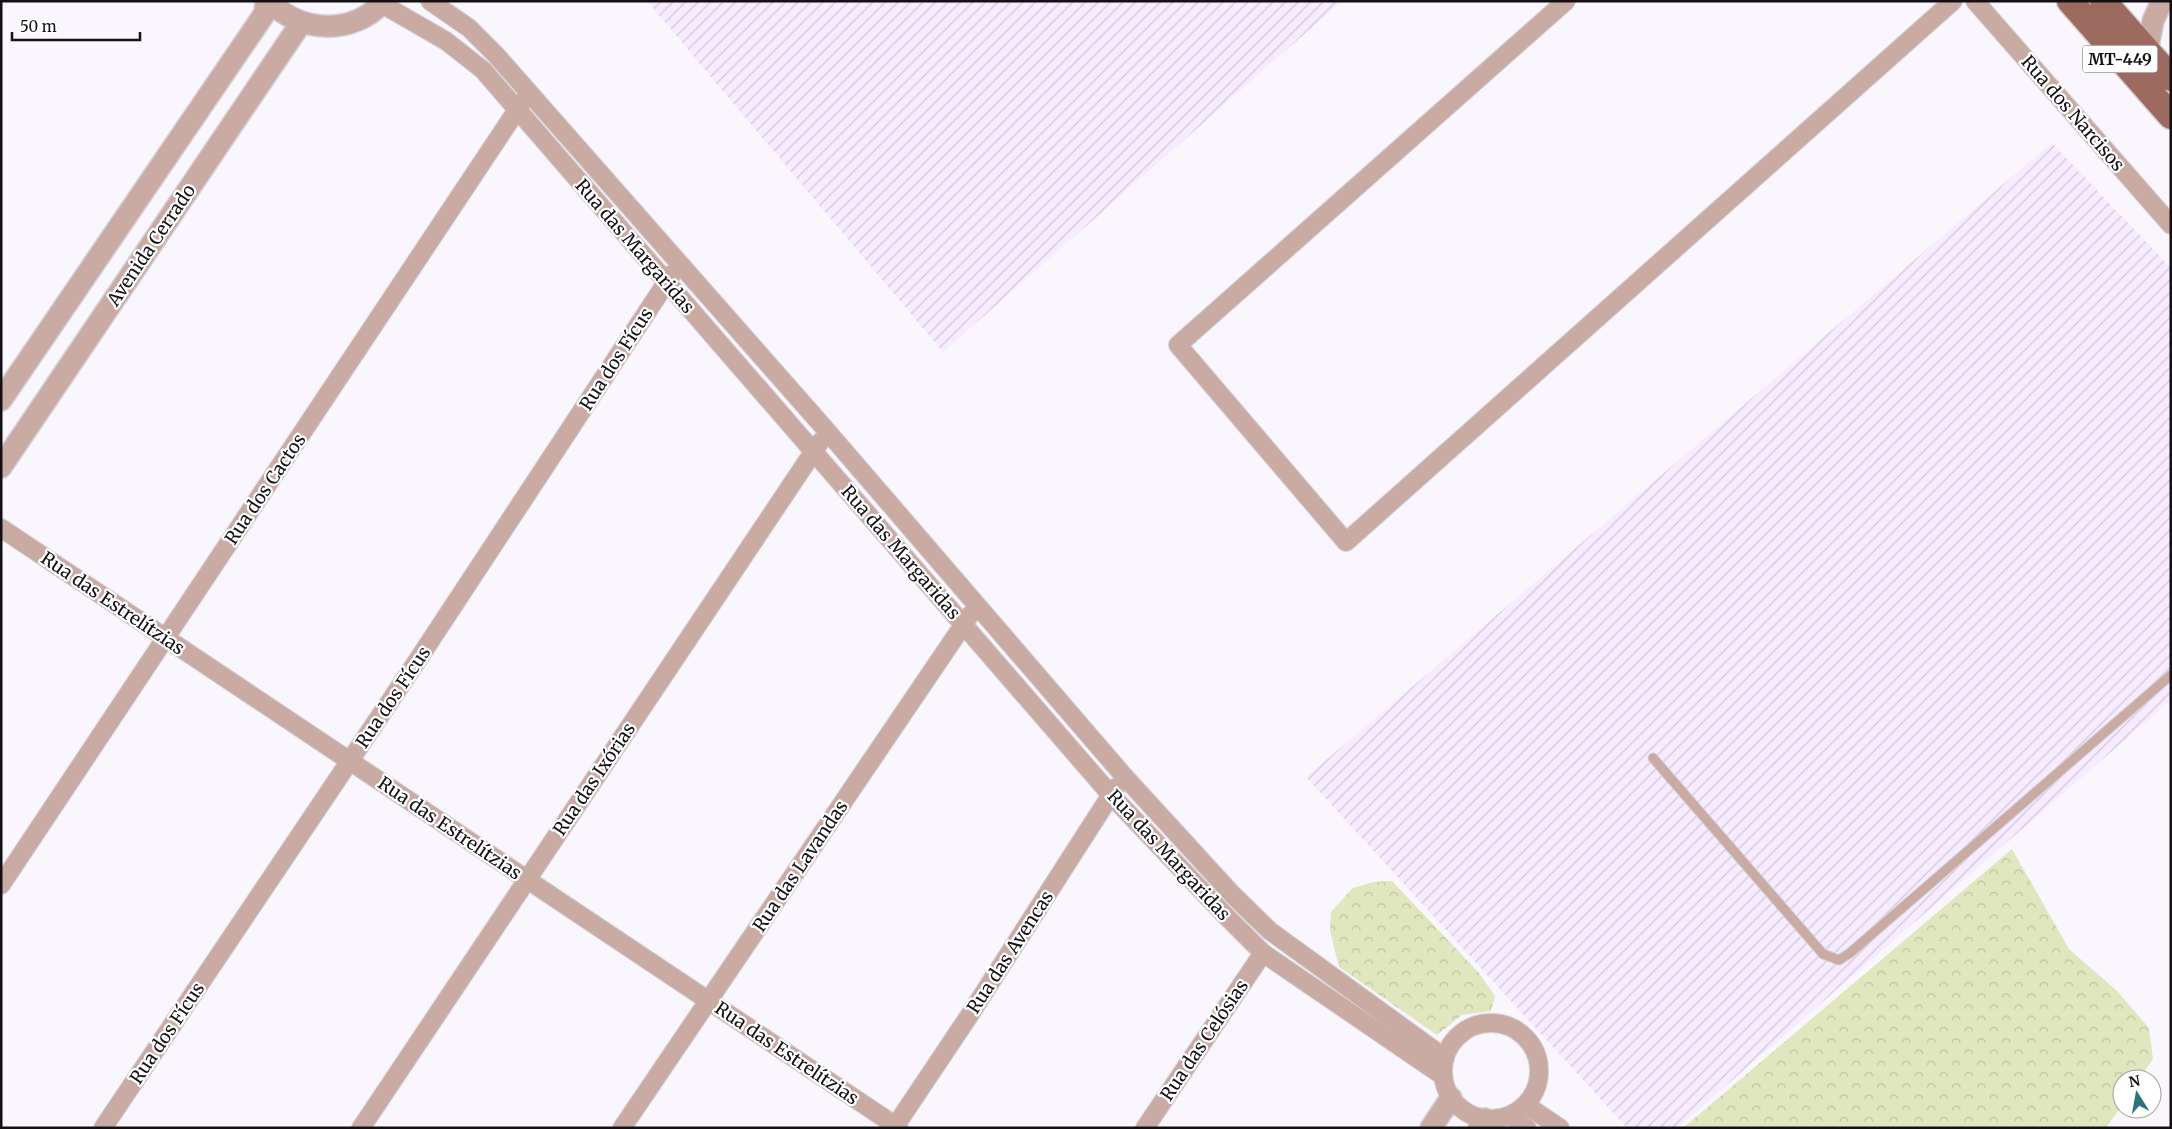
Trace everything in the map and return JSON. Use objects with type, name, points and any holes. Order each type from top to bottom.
[{"type":"main road","name":"MT-449","points":[[2070,1],[2171,116]]},
{"type":"main road","name":"MT-449","points":[[2102,1],[2171,78]]},
{"type":"street","points":[[267,1],[288,17],[301,23],[323,26],[344,25],[371,13],[383,3]]},
{"type":"street","name":"Avenida Cerrado","points":[[1,400],[265,13],[267,1]]},
{"type":"street","name":"Rua das Margaridas","points":[[430,1],[469,28],[496,55],[828,431],[1124,776],[1233,895],[1270,931],[1445,1058]]},
{"type":"street","points":[[1566,1],[1178,345],[1346,542],[1953,1]]},
{"type":"street","name":"Rua dos Narcisos","points":[[1975,1],[2171,225]]},
{"type":"street","points":[[2147,52],[2153,21],[2162,1]]},
{"type":"street","name":"Rua das Margaridas","points":[[383,3],[446,41],[483,70],[1111,795],[1263,953],[1443,1076]]},
{"type":"street","name":"Avenida Cerrado","points":[[1,467],[301,23]]},
{"type":"street","name":"Rua dos Cactos","points":[[1,885],[529,92]]},
{"type":"street","name":"Rua dos Fícus","points":[[102,1128],[350,761],[679,263]]},
{"type":"street","name":"Rua das Ixórias","points":[[361,1128],[828,431]]},
{"type":"street","name":"Rua das Estrelítzias","points":[[1,528],[896,1127]]},
{"type":"street","name":"Rua das Lavandas","points":[[622,1128],[978,605]]},
{"type":"street","name":"Rua das Avencas","points":[[896,1127],[1124,776]]},
{"type":"street","name":"Rua das Celósias","points":[[1145,1128],[1263,953]]},
{"type":"street","points":[[1488,1023],[1502,1024],[1516,1030],[1531,1044],[1540,1064],[1539,1079],[1535,1093],[1526,1105],[1510,1116],[1482,1123],[1460,1108],[1451,1098],[1443,1076],[1445,1058],[1451,1044],[1461,1034],[1474,1026],[1488,1023]]},
{"type":"street","points":[[1431,1128],[1451,1098]]},
{"type":"street","points":[[1526,1105],[1560,1128]]},
{"type":"street","points":[[1510,1116],[1526,1128]]},
{"type":"lane","points":[[1653,758],[1823,954],[1839,960],[1850,953],[2171,675]]},
{"type":"shaded area","points":[[647,1],[1342,1],[943,352]]},
{"type":"shaded area","points":[[2052,143],[2171,268],[2171,700],[1677,1128],[1627,1128],[1306,777]]},
{"type":"green space","points":[[2012,849],[2069,949],[2117,991],[2149,1028],[2153,1059],[2146,1069],[2112,1069],[2112,1119],[2106,1128],[1683,1128]]},
{"type":"green space","points":[[1392,881],[1479,973],[1495,996],[1491,1011],[1462,1015],[1437,1035],[1339,967],[1330,930],[1331,912],[1353,888],[1373,882]]}]
